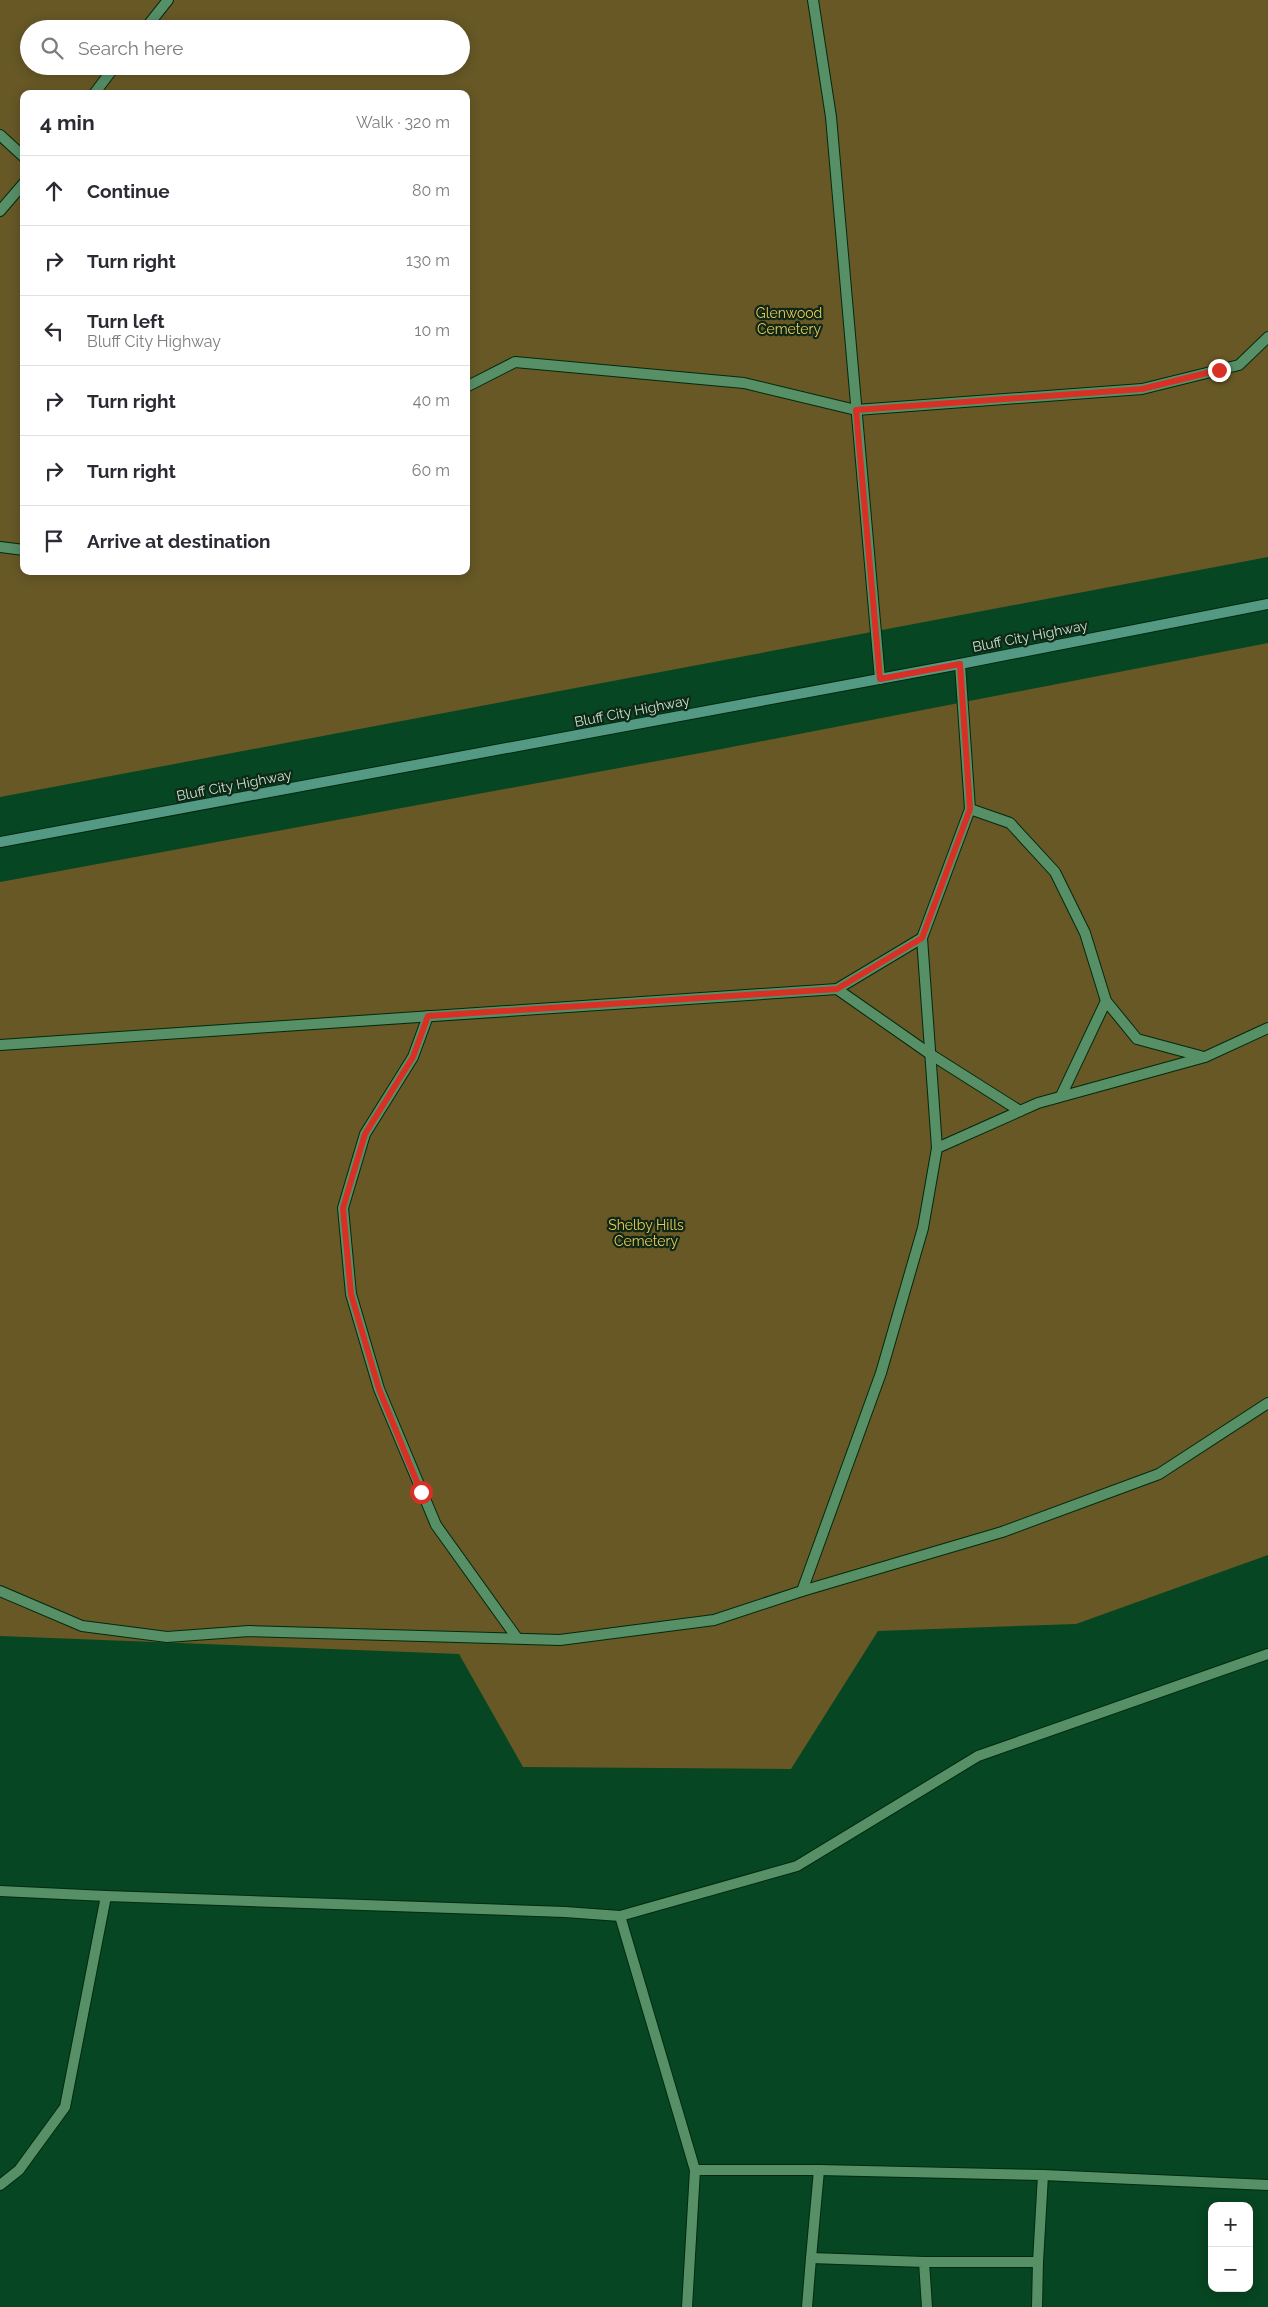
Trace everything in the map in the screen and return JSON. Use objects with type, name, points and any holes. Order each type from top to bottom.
[{"type":"main road","name":"Bluff City Highway","points":[[0,842],[960,664],[1268,604]]},
{"type":"lane","points":[[152,20],[168,0]]},
{"type":"lane","points":[[813,0],[831,117],[880,679]]},
{"type":"lane","points":[[97,90],[108,75]]},
{"type":"lane","points":[[0,135],[20,153]]},
{"type":"lane","points":[[0,211],[20,187]]},
{"type":"lane","points":[[470,385],[515,362],[744,383],[856,410],[1142,389],[1238,365],[1268,336]]},
{"type":"lane","points":[[0,547],[20,550]]},
{"type":"lane","points":[[802,1590],[881,1373],[923,1228],[937,1148],[922,938],[970,809],[960,664]]},
{"type":"lane","points":[[970,809],[1010,823],[1055,872],[1085,933],[1106,1001],[1137,1039],[1205,1057]]},
{"type":"lane","points":[[0,1045],[837,989],[922,938]]},
{"type":"lane","points":[[837,989],[930,1054],[1020,1111]]},
{"type":"lane","points":[[1061,1096],[1106,1001]]},
{"type":"lane","points":[[428,1016],[413,1057],[365,1134],[343,1208],[351,1294],[379,1389],[436,1526],[517,1638]]},
{"type":"lane","points":[[937,1148],[1020,1111],[1061,1096],[1205,1057],[1268,1028]]},
{"type":"lane","points":[[0,1591],[82,1626],[167,1637],[249,1631],[560,1640],[714,1620],[802,1590],[1002,1532],[1159,1474],[1268,1403]]},
{"type":"lane","points":[[0,1891],[565,1912],[620,1916],[797,1866],[978,1756],[1268,1654]]},
{"type":"lane","points":[[0,2185],[19,2170],[65,2107],[106,1896]]},
{"type":"lane","points":[[620,1916],[695,2170],[687,2307]]},
{"type":"lane","points":[[695,2170],[819,2170],[1043,2175],[1268,2184]]},
{"type":"lane","points":[[807,2307],[819,2170]]},
{"type":"lane","points":[[1037,2307],[1043,2175]]},
{"type":"lane","points":[[811,2258],[924,2262],[1038,2262]]},
{"type":"lane","points":[[924,2262],[927,2307]]},
{"type":"green space","name":"Glenwood Cemetery","points":[[0,0],[1268,0],[1268,557],[0,797]]},
{"type":"green space","name":"Shelby Hills Cemetery","points":[[1268,643],[1268,1555],[1076,1624],[878,1631],[791,1769],[523,1767],[459,1654],[0,1636],[0,882],[706,752]]},
{"type":"route","points":[[421,1492],[379,1389],[351,1294],[343,1208],[365,1134],[413,1057],[428,1016],[837,989],[922,938],[970,809],[960,664],[880,679],[856,410],[1142,389],[1219,370]]}]
